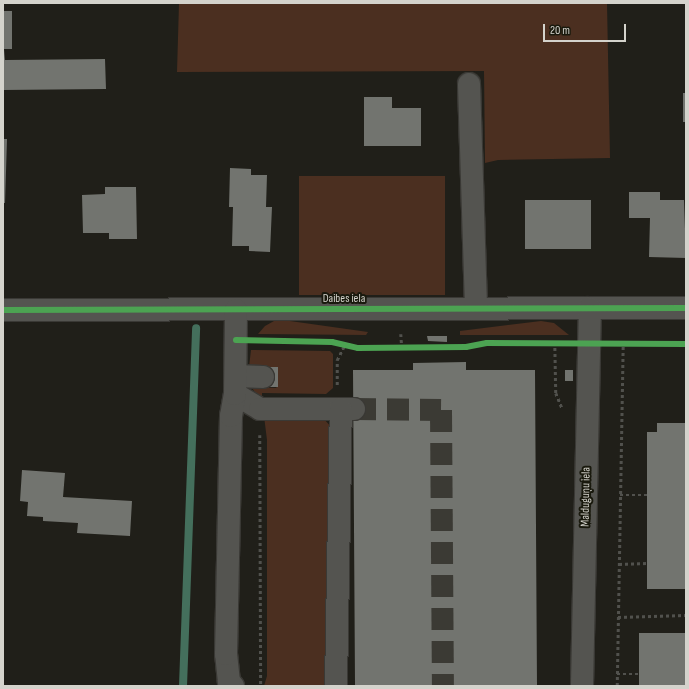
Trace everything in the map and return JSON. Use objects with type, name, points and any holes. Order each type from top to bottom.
[{"type":"street","points":[[469,84],[476,309]]},
{"type":"street","name":"Malduguņu iela","points":[[582,686],[590,308]]},
{"type":"street","name":"Daibes iela","points":[[3,310],[686,308]]},
{"type":"street","points":[[233,686],[229,682],[226,654],[230,416],[236,385],[236,310]]},
{"type":"street","points":[[236,385],[263,377]]},
{"type":"street","points":[[236,385],[260,409],[347,409],[336,686]]},
{"type":"path","points":[[401,334],[402,348]]},
{"type":"path","points":[[548,342],[631,344]]},
{"type":"path","points":[[338,343],[351,346]]},
{"type":"path","points":[[616,686],[623,344]]},
{"type":"path","points":[[394,348],[410,348]]},
{"type":"path","points":[[260,409],[260,686]]},
{"type":"path","points":[[620,495],[647,495]]},
{"type":"path","points":[[619,564],[647,563]]},
{"type":"path","points":[[618,617],[686,615]]},
{"type":"path","points":[[617,674],[639,674]]},
{"type":"shaded area","points":[[179,3],[607,3],[610,158],[498,160],[485,163],[484,71],[177,72]]},
{"type":"shaded area","points":[[299,176],[445,176],[445,295],[299,295]]},
{"type":"shaded area","points":[[274,321],[290,321],[368,332],[366,335],[258,334],[265,326]]},
{"type":"shaded area","points":[[541,321],[554,323],[569,335],[460,335],[460,331]]},
{"type":"shaded area","points":[[251,350],[330,351],[333,354],[333,388],[326,394],[262,393],[262,398],[259,397],[251,387],[277,388],[249,367]]},
{"type":"shaded area","points":[[264,416],[323,418],[333,429],[329,682],[324,686],[264,686],[267,676],[267,440]]},
{"type":"building","points":[[3,11],[12,11],[12,49],[4,49],[5,60],[105,59],[106,89],[3,90]]},
{"type":"building","points":[[683,93],[686,93],[686,122],[683,122]]},
{"type":"building","points":[[364,97],[392,97],[392,108],[421,108],[421,146],[364,146]]},
{"type":"building","points":[[3,139],[7,139],[5,203],[3,203]]},
{"type":"building","points":[[230,168],[251,169],[251,175],[267,175],[266,207],[272,207],[270,252],[249,251],[249,246],[232,246],[233,207],[229,207]]},
{"type":"building","points":[[105,187],[136,187],[137,239],[109,239],[109,233],[83,233],[82,195],[105,194]]},
{"type":"building","points":[[629,192],[660,192],[660,200],[684,200],[686,258],[649,257],[650,218],[629,218]]},
{"type":"building","points":[[525,200],[591,200],[591,249],[525,249]]},
{"type":"building","points":[[427,336],[447,336],[447,342],[428,341]]},
{"type":"building","points":[[466,362],[466,370],[535,370],[537,686],[355,686],[353,370],[413,370],[413,363]]},
{"type":"building","points":[[266,367],[278,367],[278,387],[266,387]]},
{"type":"building","points":[[565,370],[573,370],[573,381],[565,381]]},
{"type":"building","points":[[657,423],[686,423],[686,589],[647,589],[647,432],[657,432]]},
{"type":"building","points":[[22,470],[65,473],[63,497],[132,501],[130,536],[77,533],[78,523],[43,521],[43,517],[27,516],[28,502],[20,501]]},
{"type":"building","points":[[639,633],[686,633],[686,686],[639,686]]},
{"type":"waterway","points":[[183,686],[196,328]]},
{"type":"tunnel","points":[[354,409],[441,410],[443,686]]},
{"type":"cycle path","points":[[3,310],[686,308]]},
{"type":"cycle path","points":[[236,340],[332,342],[358,348],[466,347],[487,343],[686,344]]}]
